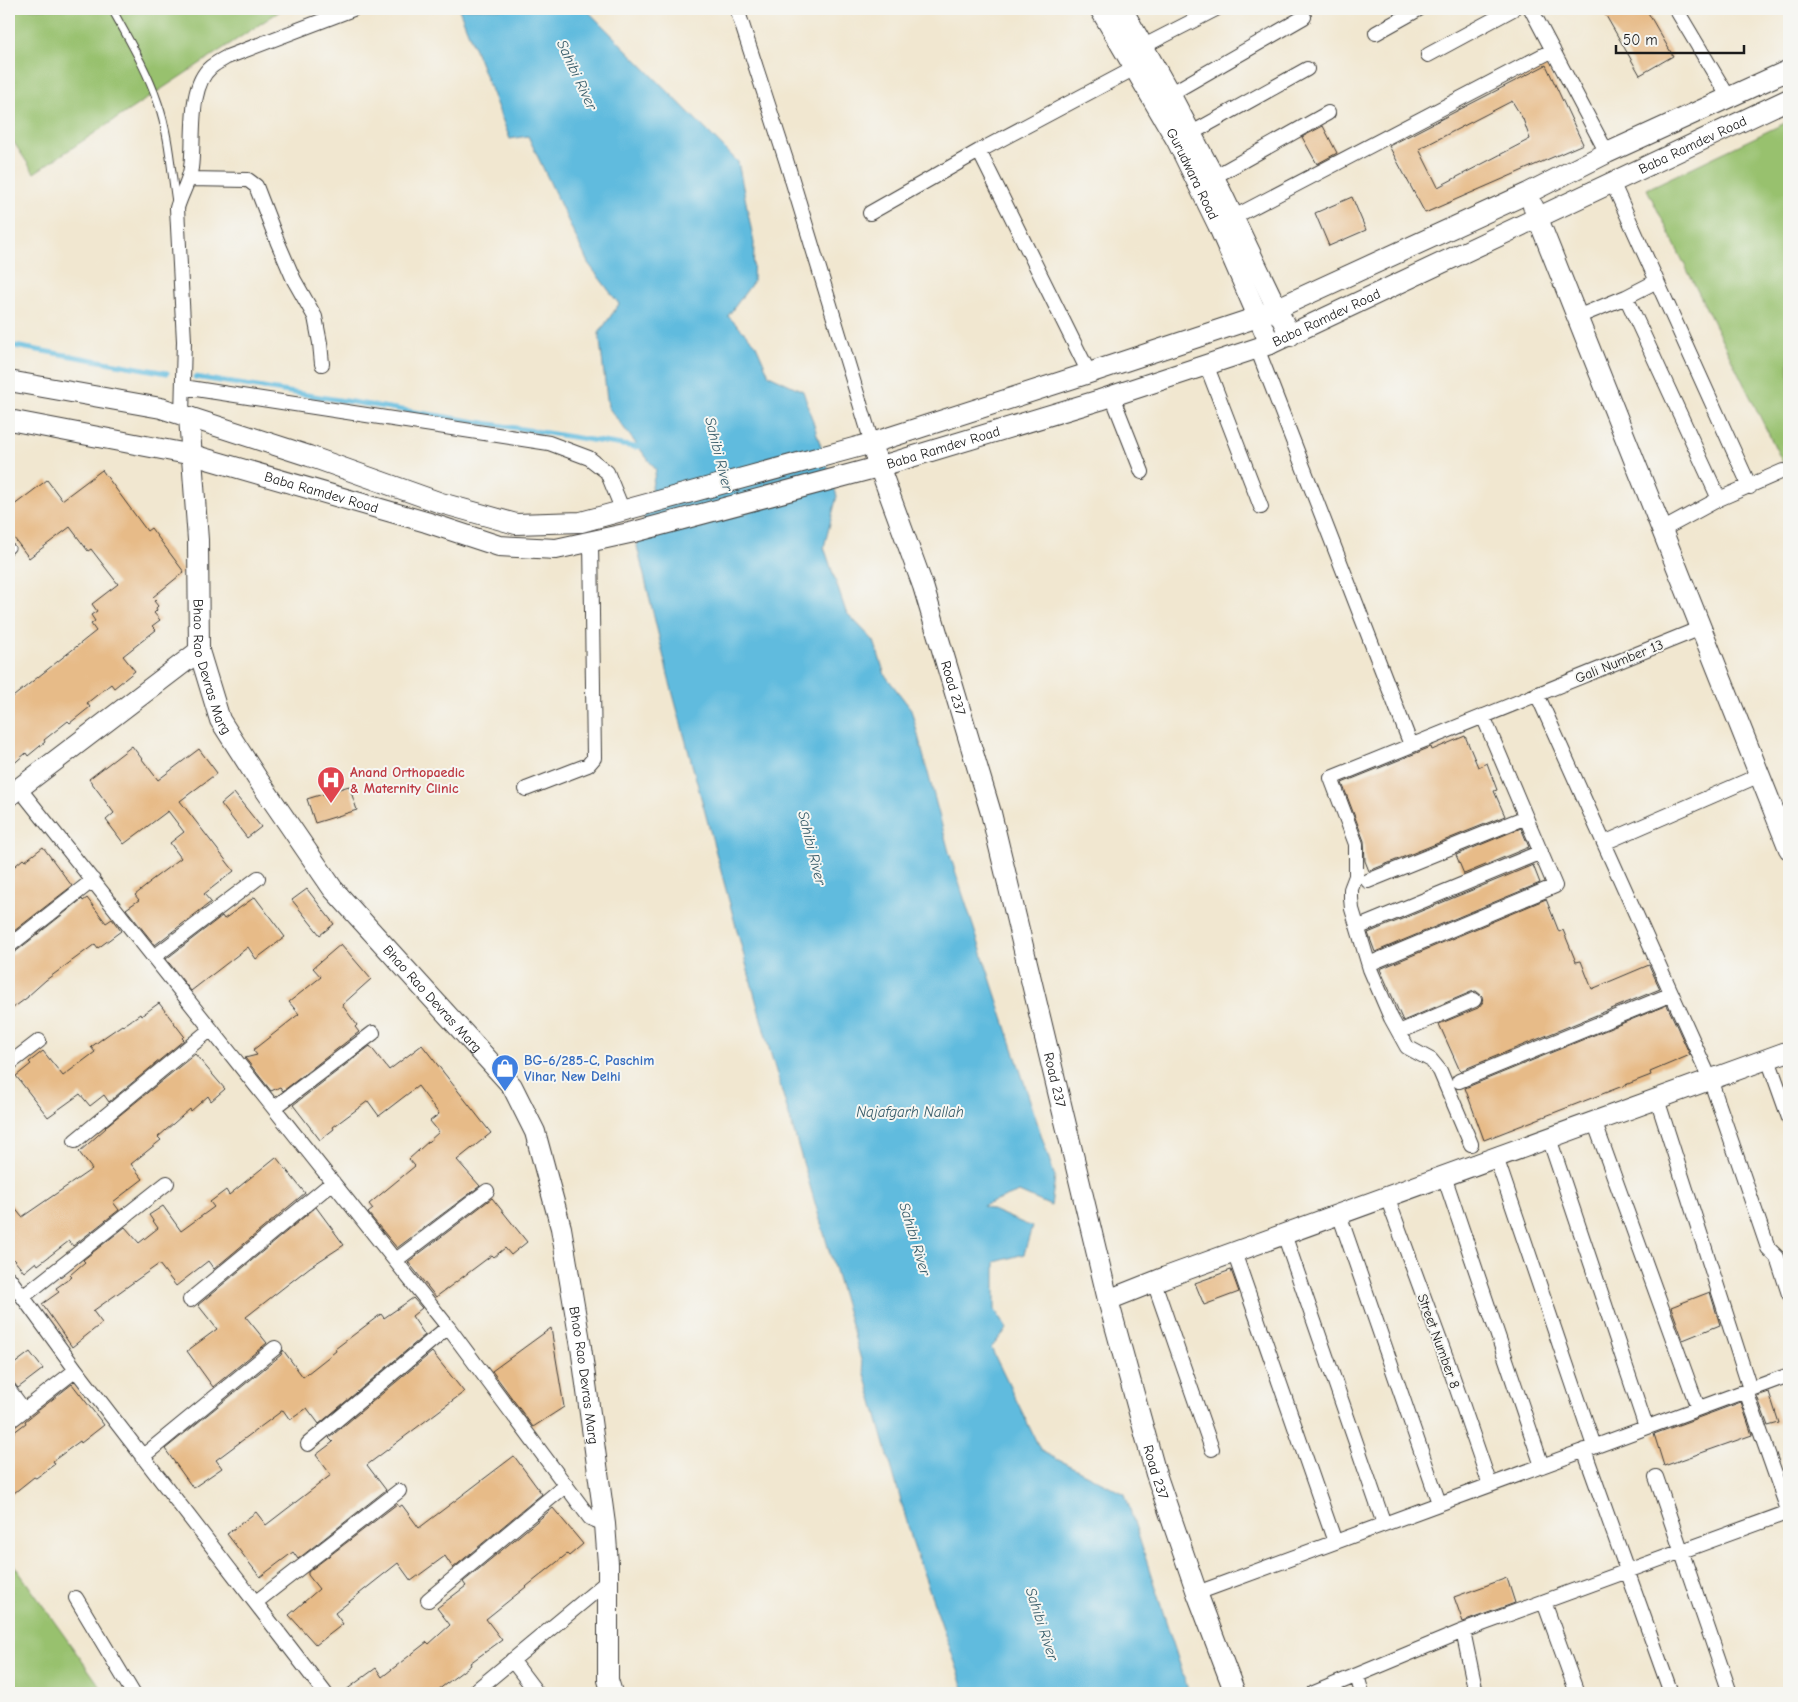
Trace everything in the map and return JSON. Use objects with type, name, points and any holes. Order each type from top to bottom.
[{"type":"street","points":[[186,416],[183,387],[184,341],[177,208],[181,194],[189,179],[196,98],[200,82],[210,68],[227,57],[353,9]]},
{"type":"street","points":[[737,9],[786,160],[872,443]]},
{"type":"street","name":"Gurudwara Road","points":[[1100,9],[1177,141],[1218,225],[1258,316],[1264,346]]},
{"type":"street","name":"Gurudwara Road","points":[[1122,9],[1214,177],[1290,336]]},
{"type":"street","points":[[1142,46],[1216,9]]},
{"type":"street","points":[[1376,33],[1419,9]]},
{"type":"street","points":[[1428,55],[1513,9]]},
{"type":"street","points":[[1531,9],[1607,154]]},
{"type":"street","points":[[1676,9],[1729,98]]},
{"type":"street","points":[[1170,94],[1304,17]]},
{"type":"street","points":[[1234,217],[1553,50]]},
{"type":"street","points":[[870,213],[1135,68]]},
{"type":"street","points":[[1190,134],[1307,70]]},
{"type":"street","points":[[9,381],[161,408],[309,456],[441,503],[516,524],[581,522],[872,443],[1258,316],[1528,193],[1607,154],[1789,70]]},
{"type":"street","name":"Baba Ramdev Road","points":[[9,420],[193,455],[426,522],[499,546],[556,549],[628,533],[878,467],[1112,396],[1264,346],[1290,336],[1537,218],[1613,184],[1663,157],[1789,99]]},
{"type":"street","points":[[1214,177],[1328,114]]},
{"type":"street","points":[[979,152],[1089,373]]},
{"type":"street","points":[[189,179],[248,180],[256,186],[294,280],[315,317],[322,364]]},
{"type":"street","points":[[1613,184],[1750,486]]},
{"type":"street","points":[[1528,193],[1789,850]]},
{"type":"street","points":[[1577,317],[1626,297],[1657,281]]},
{"type":"street","points":[[1626,297],[1719,499]]},
{"type":"street","points":[[1264,346],[1411,745]]},
{"type":"street","points":[[1206,364],[1261,507]]},
{"type":"street","points":[[183,387],[549,443],[589,458],[607,472],[626,510],[628,533]]},
{"type":"street","points":[[1112,396],[1142,472]]},
{"type":"street","name":"Bhao Rao Devras Marg","points":[[186,416],[193,455],[198,540],[200,651],[220,720],[333,889],[512,1086],[535,1132],[561,1228],[581,1347],[605,1524],[608,1581],[608,1680],[612,1693]]},
{"type":"street","name":"Road 237","points":[[872,443],[878,467],[923,586],[991,814],[1108,1300],[1156,1474],[1235,1693]]},
{"type":"street","points":[[1662,530],[1719,499],[1783,471]]},
{"type":"street","points":[[526,789],[588,765],[594,758],[596,749],[591,541]]},
{"type":"street","name":"Gali Number 13","points":[[1399,1032],[1390,1018],[1370,969],[1352,909],[1351,890],[1356,876],[1356,844],[1330,778],[1701,628]]},
{"type":"street","points":[[200,651],[14,792],[93,880],[396,1260],[590,1518],[605,1524]]},
{"type":"street","points":[[1538,694],[1710,1080],[1768,1248],[1777,1257],[1789,1294]]},
{"type":"street","points":[[1376,961],[1555,886],[1483,716]]},
{"type":"street","points":[[1604,842],[1760,775]]},
{"type":"street","points":[[1368,881],[1526,817]]},
{"type":"street","points":[[1364,925],[1541,852]]},
{"type":"street","points":[[154,957],[258,878]]},
{"type":"street","points":[[9,946],[93,880]]},
{"type":"street","points":[[1459,1081],[1672,994]]},
{"type":"street","points":[[1471,1144],[1440,1072],[1431,1060],[1407,1047],[1399,1032],[1474,1000]]},
{"type":"street","points":[[75,1141],[211,1029]]},
{"type":"street","points":[[274,1108],[373,1033]]},
{"type":"street","points":[[9,1064],[39,1041]]},
{"type":"street","points":[[1108,1300],[1234,1252],[1789,1051]]},
{"type":"street","points":[[1768,1059],[1789,1118]]},
{"type":"street","points":[[1314,1693],[1462,1632],[1789,1513],[1748,1390],[1658,1099]]},
{"type":"street","points":[[1594,1121],[1698,1408]]},
{"type":"street","points":[[1549,1138],[1646,1427]]},
{"type":"street","points":[[1496,1157],[1629,1571],[1672,1693]]},
{"type":"street","points":[[1444,1176],[1542,1466]]},
{"type":"street","points":[[190,1300],[333,1182]]},
{"type":"street","points":[[24,1296],[167,1183]]},
{"type":"street","points":[[396,1260],[487,1192]]},
{"type":"street","name":"Street Number 8","points":[[1387,1197],[1490,1485]]},
{"type":"street","points":[[1339,1214],[1439,1504]]},
{"type":"street","points":[[1284,1234],[1384,1524]]},
{"type":"street","points":[[1234,1252],[1335,1542]]},
{"type":"street","points":[[9,1278],[142,1457],[325,1693]]},
{"type":"street","points":[[1154,1282],[1212,1449]]},
{"type":"street","points":[[308,1444],[448,1327]]},
{"type":"street","points":[[142,1457],[275,1348]]},
{"type":"street","points":[[9,1422],[76,1370]]},
{"type":"street","points":[[1197,1592],[1789,1375]]},
{"type":"street","points":[[9,1390],[24,1410]]},
{"type":"street","points":[[1656,1477],[1730,1693]]},
{"type":"street","points":[[428,1600],[566,1485]]},
{"type":"street","points":[[256,1602],[399,1491]]},
{"type":"street","points":[[473,1693],[608,1581]]},
{"type":"street","points":[[76,1598],[133,1693]]},
{"type":"street","points":[[1544,1602],[1577,1693]]},
{"type":"street","points":[[1462,1632],[1476,1693]]},
{"type":"street","points":[[512,1660],[536,1693]]},
{"type":"street","points":[[1357,1676],[1362,1693]]},
{"type":"lane","points":[[112,9],[147,73],[159,104],[165,129],[177,208]]},
{"type":"green space","points":[[9,9],[283,9],[34,173],[9,135]]},
{"type":"green space","points":[[1789,121],[1789,475],[1647,189]]},
{"type":"green space","points":[[9,1558],[105,1693],[9,1693]]},
{"type":"water","name":"Najafgarh Nallah","points":[[459,9],[592,9],[589,12],[738,162],[754,243],[753,282],[728,316],[755,343],[769,375],[803,391],[837,496],[824,547],[846,612],[874,641],[885,675],[911,709],[949,852],[1055,1177],[1051,1206],[1019,1192],[983,1206],[1032,1227],[1024,1254],[995,1262],[995,1310],[1007,1329],[991,1348],[1041,1451],[1125,1494],[1189,1693],[966,1693],[914,1547],[850,1321],[767,1041],[670,683],[637,546],[656,470],[608,407],[599,333],[619,304],[588,263],[528,136],[510,139]]},
{"type":"building","points":[[1613,9],[1646,9],[1673,56],[1640,75],[1605,14]]},
{"type":"building","points":[[1546,65],[1583,144],[1425,213],[1389,146]],"holes":[[[1512,101],[1523,119],[1530,139],[1438,187],[1419,149]]]},
{"type":"building","points":[[1323,126],[1337,153],[1317,164],[1302,137]]},
{"type":"building","points":[[1352,197],[1366,230],[1329,246],[1315,213]]},
{"type":"building","points":[[102,470],[147,531],[151,528],[184,572],[153,597],[158,606],[154,613],[160,620],[152,626],[156,630],[123,656],[135,671],[114,688],[111,684],[87,703],[90,707],[70,723],[68,721],[44,740],[45,742],[28,756],[26,753],[9,768],[9,700],[96,631],[91,624],[95,621],[91,615],[97,611],[92,604],[118,584],[91,549],[88,551],[70,527],[29,558],[14,538],[9,542],[9,509],[47,480],[62,500]]},
{"type":"building","points":[[1465,736],[1478,767],[1487,763],[1497,790],[1494,791],[1505,816],[1369,871],[1365,861],[1364,841],[1342,783],[1431,747],[1432,750]]},
{"type":"building","points":[[132,746],[158,780],[199,749],[217,773],[180,801],[234,871],[204,894],[211,902],[155,945],[126,909],[139,900],[135,895],[149,882],[181,858],[170,843],[184,832],[168,811],[124,844],[106,820],[114,813],[89,779]]},
{"type":"building","points":[[349,786],[357,810],[315,823],[307,799]]},
{"type":"building","points":[[234,793],[261,827],[247,838],[221,804]]},
{"type":"building","points":[[1521,828],[1529,847],[1464,874],[1456,855]]},
{"type":"building","points":[[43,847],[72,886],[9,935],[9,871],[23,859],[25,861]]},
{"type":"building","points":[[1533,865],[1540,883],[1375,952],[1368,933]]},
{"type":"building","points":[[307,889],[334,924],[320,935],[292,900]]},
{"type":"building","points":[[255,897],[285,937],[256,959],[248,947],[191,991],[166,959],[222,916],[224,919]]},
{"type":"building","points":[[87,898],[106,923],[112,919],[121,931],[98,948],[95,944],[46,980],[9,1011],[9,955],[82,899],[83,901]]},
{"type":"building","points":[[1546,899],[1559,932],[1563,930],[1576,962],[1581,961],[1592,989],[1649,965],[1660,989],[1460,1071],[1439,1024],[1478,1008],[1483,1002],[1482,996],[1476,991],[1471,992],[1403,1021],[1380,969]]},
{"type":"building","points":[[341,944],[371,979],[342,1005],[357,1025],[355,1027],[359,1032],[283,1091],[280,1087],[271,1091],[245,1058],[257,1055],[253,1050],[299,1014],[289,1002],[321,977],[313,968]]},
{"type":"building","points":[[159,1003],[184,1036],[182,1038],[184,1040],[109,1102],[104,1095],[90,1106],[80,1094],[48,1117],[16,1076],[43,1051],[63,1076],[95,1052],[91,1047],[122,1025],[140,1014],[141,1016]]},
{"type":"building","points":[[1667,1005],[1690,1055],[1650,1072],[1651,1075],[1484,1140],[1465,1088]]},
{"type":"building","points":[[422,1045],[491,1133],[457,1160],[480,1186],[397,1248],[368,1213],[373,1209],[369,1204],[415,1166],[409,1159],[439,1132],[430,1121],[439,1114],[418,1086],[379,1116],[368,1101],[333,1127],[334,1129],[320,1140],[293,1105],[370,1046],[389,1070]]},
{"type":"building","points":[[195,1054],[225,1089],[211,1101],[208,1096],[191,1111],[190,1109],[158,1137],[161,1140],[131,1164],[143,1179],[113,1202],[119,1210],[73,1246],[69,1241],[38,1265],[36,1262],[24,1272],[9,1254],[9,1201],[22,1217],[92,1169],[79,1152],[105,1127]]},
{"type":"building","points":[[276,1157],[305,1193],[214,1269],[208,1261],[176,1286],[159,1264],[93,1311],[102,1323],[72,1347],[42,1304],[59,1292],[56,1288],[72,1277],[70,1275],[85,1262],[83,1260],[125,1227],[139,1243],[158,1228],[149,1215],[163,1206],[181,1231],[214,1207],[210,1202],[226,1190],[229,1195]]},
{"type":"building","points":[[492,1198],[527,1242],[511,1255],[505,1248],[494,1257],[492,1255],[436,1297],[408,1262]]},
{"type":"building","points":[[316,1207],[344,1245],[310,1267],[246,1317],[267,1343],[213,1387],[187,1351],[217,1329],[198,1305]]},
{"type":"building","points":[[1231,1270],[1239,1292],[1204,1305],[1195,1283]]},
{"type":"building","points":[[1710,1292],[1720,1325],[1683,1340],[1671,1307]]},
{"type":"building","points":[[413,1298],[422,1308],[412,1316],[425,1335],[319,1424],[307,1408],[290,1420],[283,1410],[216,1460],[222,1468],[193,1488],[165,1449],[281,1355],[283,1350],[303,1377],[336,1351],[335,1349],[381,1314],[384,1318]]},
{"type":"building","points":[[551,1328],[564,1407],[533,1427],[492,1371]]},
{"type":"building","points":[[30,1352],[43,1369],[18,1388],[13,1382],[9,1381],[9,1368]]},
{"type":"building","points":[[432,1352],[464,1392],[367,1465],[386,1490],[298,1559],[293,1552],[260,1577],[227,1534],[256,1512],[266,1525],[331,1475],[316,1455],[333,1442],[329,1438]]},
{"type":"building","points":[[72,1384],[104,1425],[53,1461],[55,1464],[36,1478],[34,1477],[9,1497],[9,1436]]},
{"type":"building","points":[[1769,1392],[1779,1423],[1768,1426],[1757,1396]]},
{"type":"building","points":[[1741,1402],[1752,1435],[1664,1466],[1654,1434]]},
{"type":"building","points":[[514,1456],[542,1494],[453,1568],[445,1556],[411,1581],[398,1563],[335,1613],[343,1624],[316,1645],[289,1615],[319,1589],[308,1575],[308,1572],[397,1504],[399,1507],[402,1505],[419,1528]]},
{"type":"building","points":[[553,1508],[583,1544],[569,1556],[567,1554],[486,1619],[502,1640],[470,1663],[471,1665],[434,1693],[342,1693],[376,1668],[382,1677],[427,1642],[429,1644],[450,1625],[437,1608],[466,1586],[463,1582]]},
{"type":"building","points":[[1507,1578],[1515,1603],[1463,1622],[1454,1597]]},
{"type":"waterway","points":[[9,345],[167,373]]},
{"type":"waterway","points":[[195,377],[635,447],[644,445]]},
{"type":"place","name":"Anand Orthopaedic & Maternity Clinic","points":[[331,804]]},
{"type":"place","name":"BG-6/285-C, Paschim Vihar, New Delhi","points":[[505,1092]]},
{"type":"water label","name":"Sahibi River","points":[[577,75]]},
{"type":"water label","name":"Sahibi River","points":[[719,454]]},
{"type":"water label","name":"Sahibi River","points":[[812,848]]},
{"type":"water label","name":"Sahibi River","points":[[915,1239]]},
{"type":"water label","name":"Sahibi River","points":[[1042,1624]]}]
